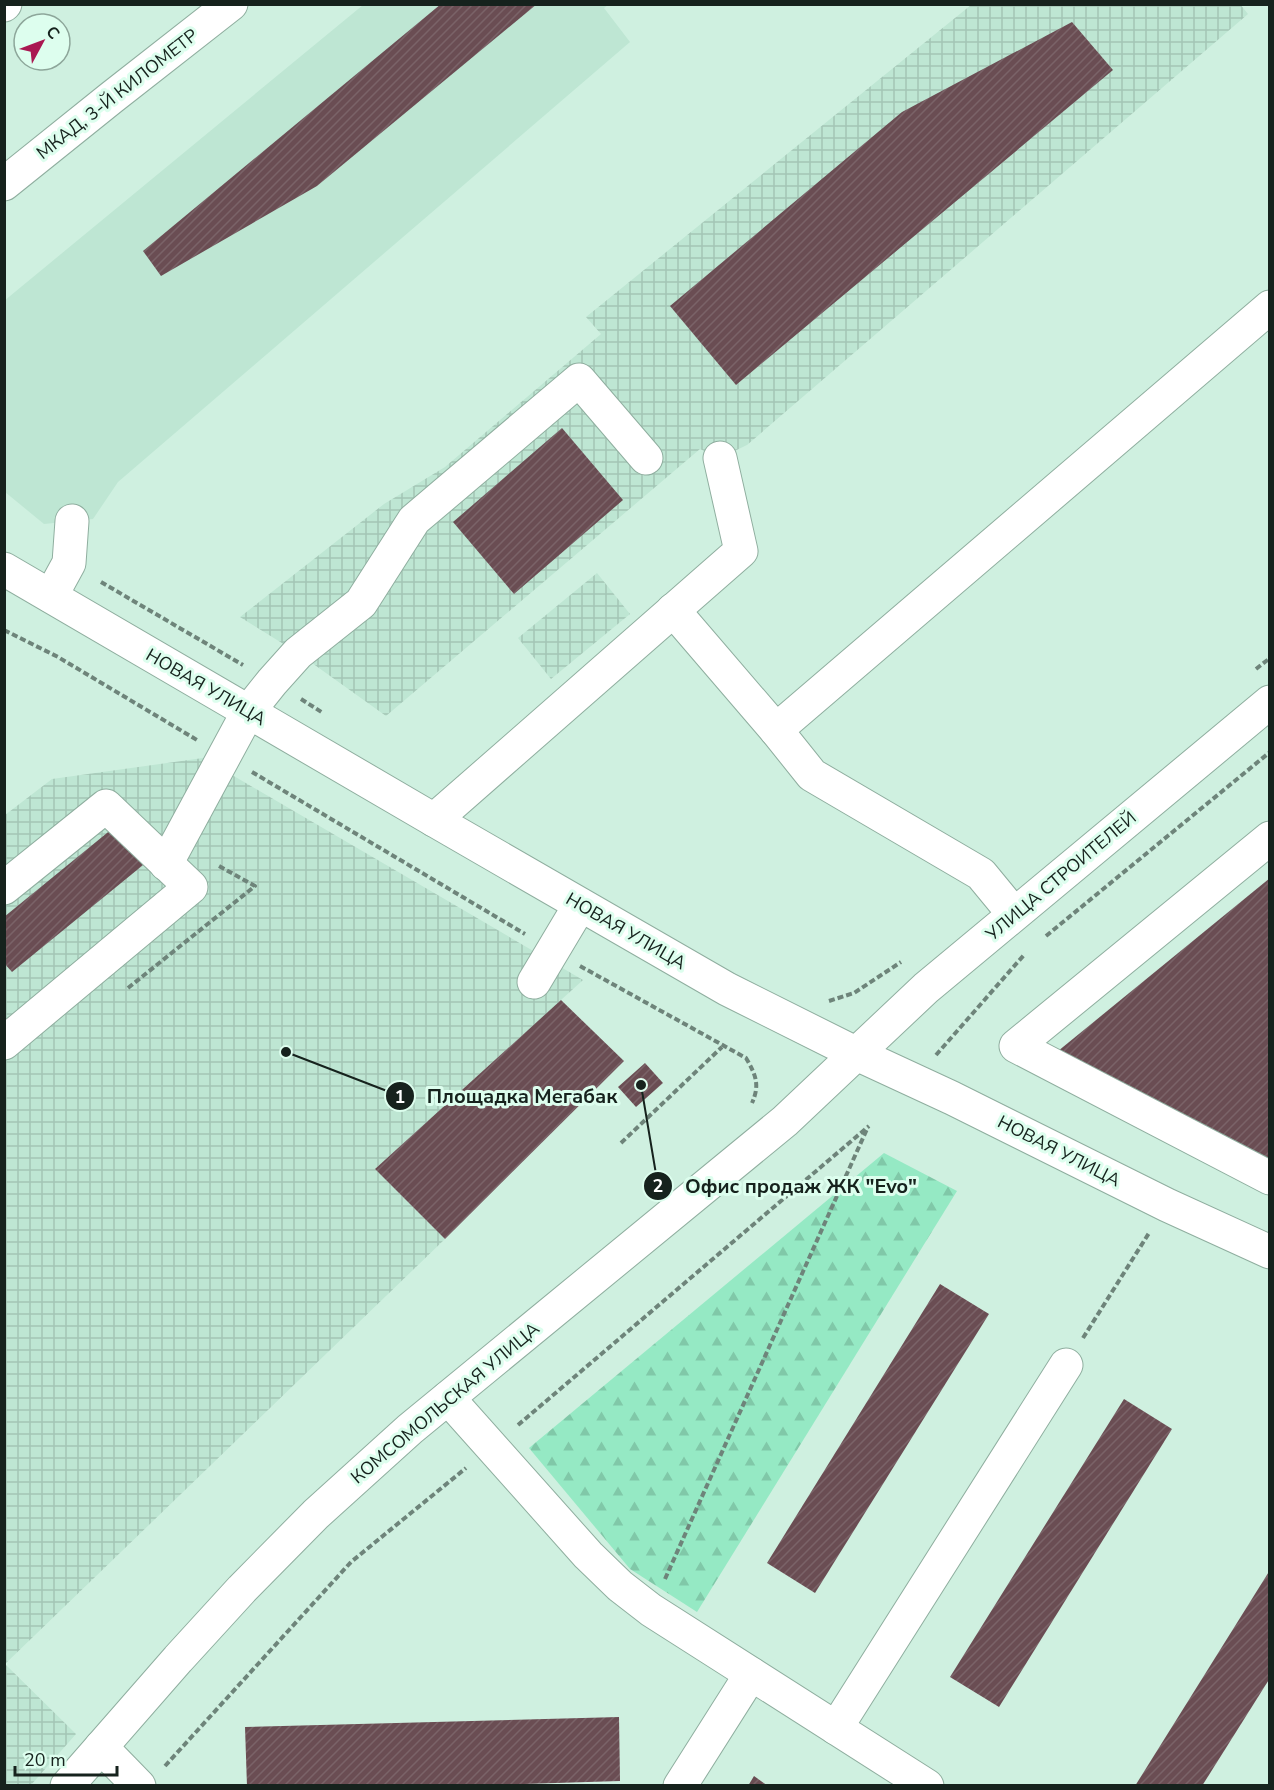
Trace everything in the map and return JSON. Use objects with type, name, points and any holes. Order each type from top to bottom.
[{"type":"main road","name":"МКАД, 3-Й КИЛОМЕТР","points":[[4,184],[231,4]]},
{"type":"main road","points":[[4,192],[45,151]]},
{"type":"main road","points":[[776,730],[1269,307]]},
{"type":"main road","points":[[166,864],[248,712],[298,653],[361,603],[414,520],[579,380],[646,458]]},
{"type":"main road","points":[[434,820],[741,550],[720,459]]},
{"type":"main road","points":[[51,596],[69,563],[72,521]]},
{"type":"main road","name":"НОВАЯ УЛИЦА","points":[[4,569],[727,989],[1167,1205],[1269,1252]]},
{"type":"main road","points":[[673,610],[812,775],[981,874],[1014,914]]},
{"type":"main road","name":"УЛИЦА СТРОИТЕЛЕЙ","points":[[857,1054],[926,988],[1269,702]]},
{"type":"main road","points":[[4,888],[106,806],[191,887],[4,1043]]},
{"type":"main road","points":[[1256,1168],[1016,1046],[1269,838]]},
{"type":"main road","points":[[534,982],[580,905]]},
{"type":"main road","name":"КОМСОМОЛЬСКАЯ УЛИЦА","points":[[68,1785],[234,1598],[316,1514],[410,1429],[458,1379],[785,1122],[857,1054]]},
{"type":"main road","points":[[836,1728],[1066,1365]]},
{"type":"main road","points":[[458,1379],[492,1447],[588,1555],[620,1586],[651,1610],[927,1785]]},
{"type":"main road","points":[[680,1785],[751,1674]]},
{"type":"main road","points":[[101,1747],[151,1777]]},
{"type":"path","points":[[4,630],[58,657],[553,950],[722,1047],[746,1058],[755,1073],[758,1091],[749,1110]]},
{"type":"path","points":[[1041,940],[1269,752]]},
{"type":"path","points":[[128,988],[255,886],[214,863]]},
{"type":"path","points":[[936,1055],[1031,948]]},
{"type":"path","points":[[819,998],[828,1001],[854,993],[872,983]]},
{"type":"path","points":[[621,1143],[722,1047]]},
{"type":"path","points":[[151,1777],[351,1562],[492,1447],[869,1126],[651,1610]]},
{"type":"path","points":[[1086,1332],[1132,1258]]},
{"type":"shaded area","points":[[1240,4],[1248,14],[747,445],[720,458],[700,449],[386,716],[298,653],[240,617],[384,504],[445,467],[601,334],[586,317],[971,5]]},
{"type":"shaded area","points":[[363,5],[608,5],[604,8],[630,42],[118,482],[93,519],[44,524],[5,492],[4,301]]},
{"type":"shaded area","points":[[597,573],[630,614],[551,679],[518,638]]},
{"type":"shaded area","points":[[203,758],[583,980],[375,1169],[445,1239],[5,1664],[5,815],[52,779]]},
{"type":"shaded area","points":[[5,1664],[76,1734],[31,1785],[5,1786]]},
{"type":"green space","points":[[884,1153],[957,1191],[697,1612],[630,1569],[529,1448]]},
{"type":"building","points":[[441,4],[537,4],[317,186],[161,276],[143,251]]},
{"type":"building","points":[[1072,22],[1113,70],[736,385],[670,306],[902,112]]},
{"type":"building","points":[[562,428],[623,500],[514,594],[453,522]]},
{"type":"building","points":[[118,824],[148,861],[12,972],[4,963],[4,917]]},
{"type":"building","points":[[1270,878],[1270,1168],[1052,1056]]},
{"type":"building","points":[[561,1000],[624,1061],[445,1239],[375,1169]]},
{"type":"building","points":[[645,1063],[663,1083],[636,1107],[618,1087]]},
{"type":"building","points":[[940,1284],[989,1314],[815,1593],[767,1563]]},
{"type":"building","points":[[1124,1399],[1172,1429],[999,1707],[950,1677]]},
{"type":"building","points":[[1270,1570],[1270,1678],[1202,1786],[1135,1786]]},
{"type":"building","points":[[619,1717],[620,1781],[455,1786],[247,1786],[245,1727]]},
{"type":"building","points":[[754,1776],[768,1786],[748,1786]]},
{"type":"place","name":"Площадка Мегабак","points":[[286,1052]]},
{"type":"place","name":"Офис продаж ЖК \"Evo\"","points":[[641,1085]]}]
